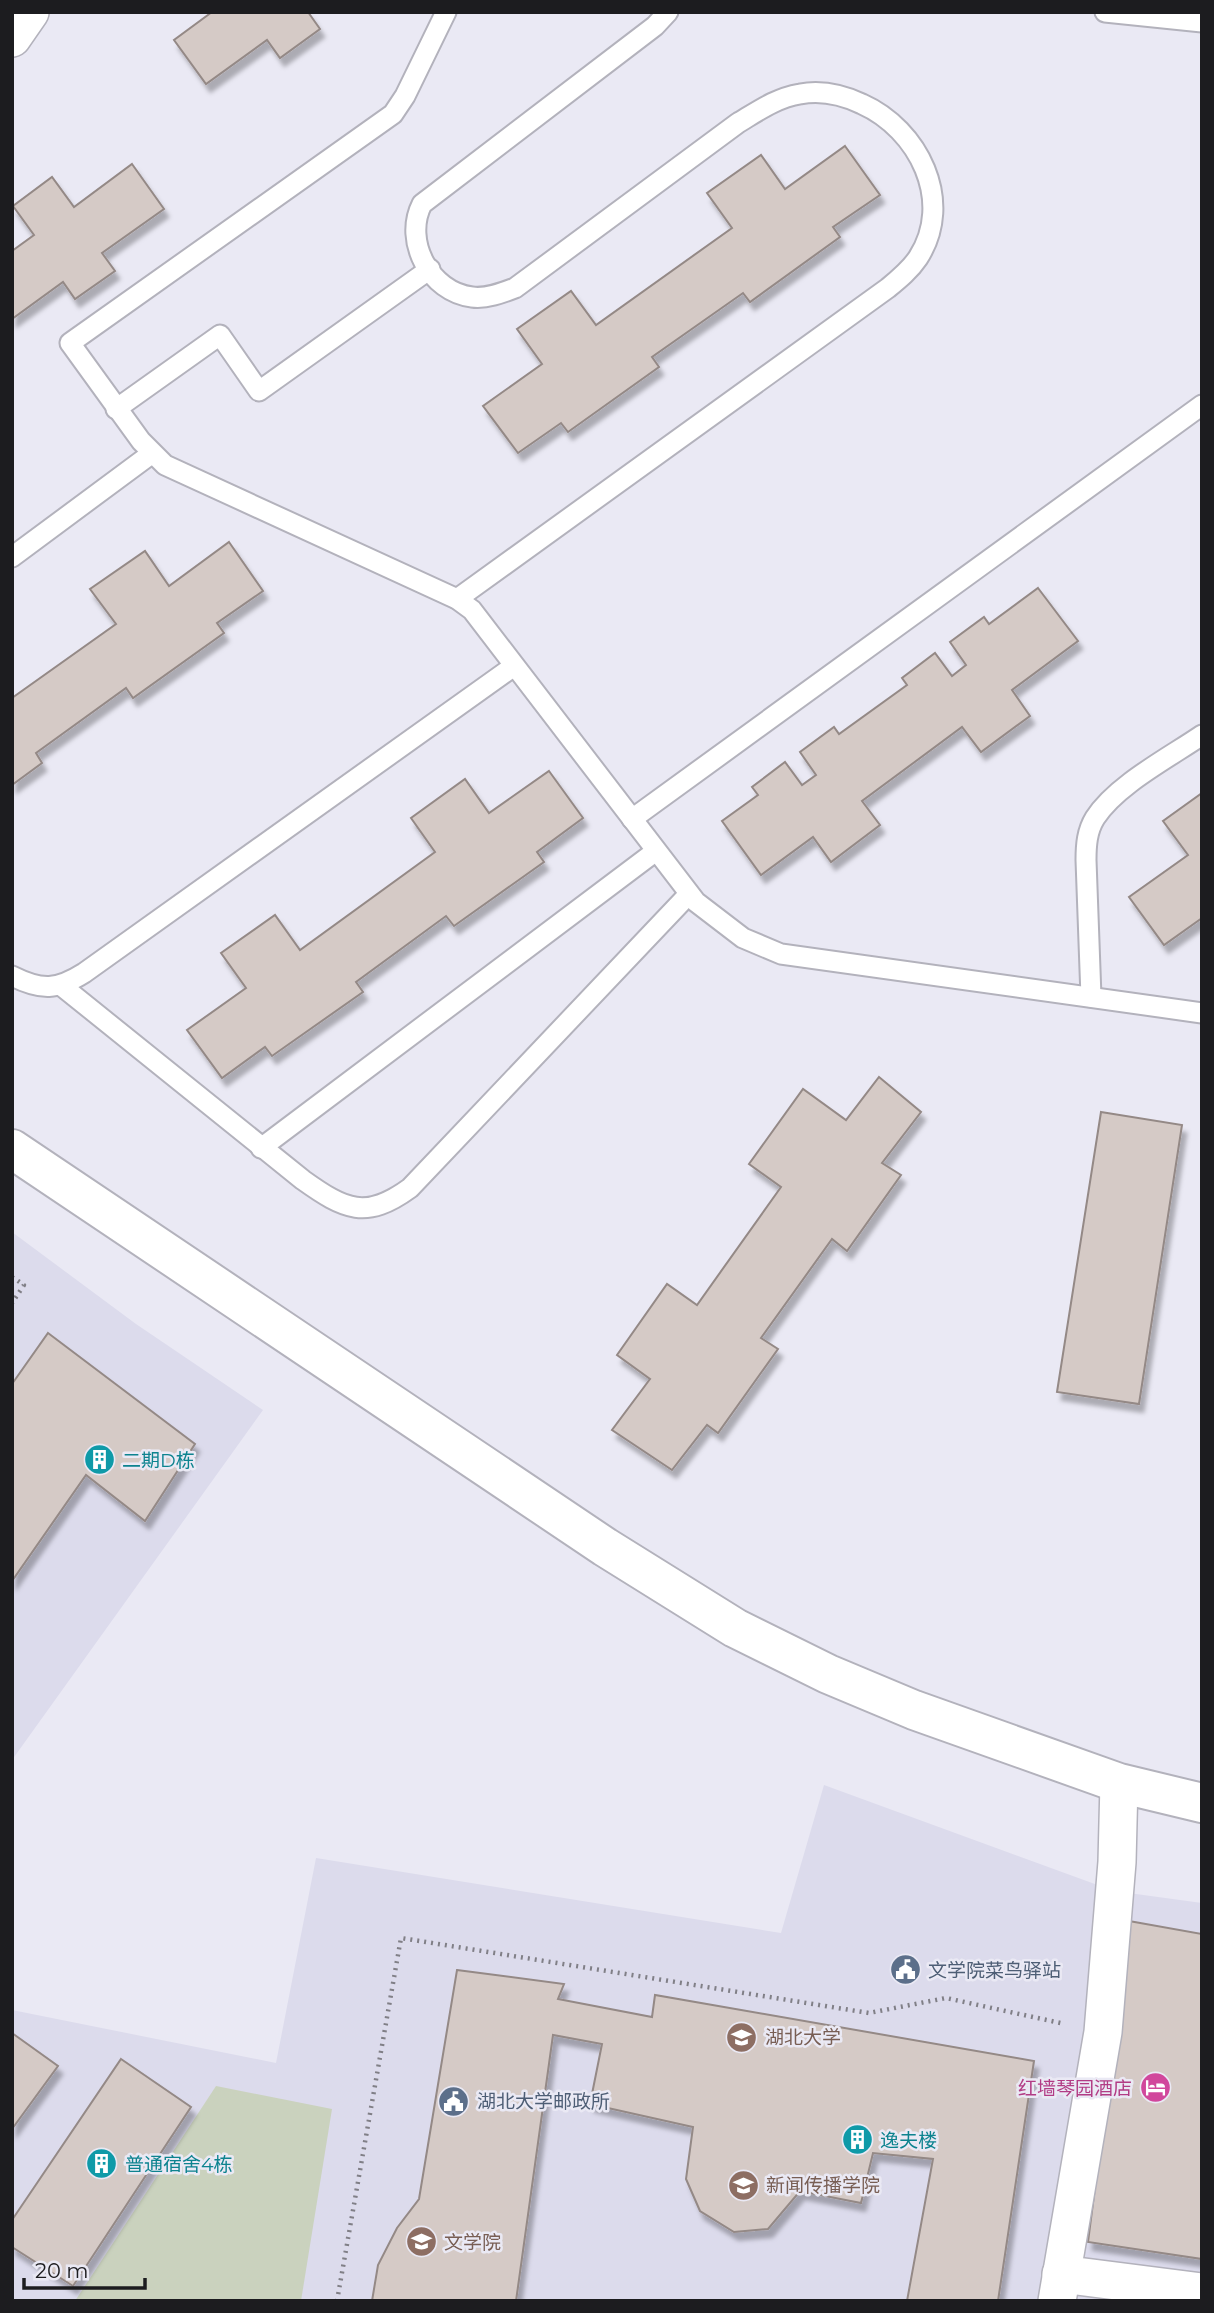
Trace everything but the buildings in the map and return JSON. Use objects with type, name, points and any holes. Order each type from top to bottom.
[{"type":"street","points":[[12,38],[30,12]]},
{"type":"street","points":[[12,1149],[583,1533],[735,1628],[828,1674],[914,1710],[1119,1783],[1202,1804]]},
{"type":"street","points":[[1119,1783],[1117,1862],[1103,2032],[1059,2287],[1202,2292]]},
{"type":"lane","points":[[446,12],[405,96],[393,114],[70,343],[116,409],[151,454],[165,465],[457,599],[472,610],[689,894],[722,925],[743,938],[781,954],[1202,1013]]},
{"type":"lane","points":[[457,599],[907,272],[926,241],[932,200],[931,184],[916,148],[879,111],[829,93],[802,93],[773,101],[738,123],[515,288],[472,297],[447,288],[430,269],[414,240],[414,228],[422,204],[655,26],[668,12]]},
{"type":"lane","points":[[1105,12],[1202,22]]},
{"type":"lane","points":[[116,409],[220,335],[259,391],[430,269]]},
{"type":"lane","points":[[632,819],[1202,405]]},
{"type":"lane","points":[[12,557],[151,454]]},
{"type":"lane","points":[[63,987],[514,666]]},
{"type":"lane","points":[[1091,997],[1086,860],[1087,838],[1094,819],[1133,782],[1202,735]]},
{"type":"lane","points":[[261,1148],[656,850]]},
{"type":"lane","points":[[12,976],[32,984],[63,987],[261,1148],[327,1198],[364,1210],[391,1202],[410,1188],[689,894]]},
{"type":"path","points":[[12,1277],[24,1285],[12,1303]]},
{"type":"path","points":[[337,2301],[401,1938],[869,2013],[946,1998],[1103,2032]]},
{"type":"shaded area","points":[[12,1232],[136,1324],[263,1410],[12,1760]]},
{"type":"shaded area","name":"湖北大学","points":[[824,1785],[1114,1891],[1202,1903],[1202,2301],[12,2301],[12,2010],[276,2063],[316,1858],[781,1933]]},
{"type":"green space","points":[[216,2086],[332,2109],[301,2301],[75,2301]]},
{"type":"place","name":"二期D栋","points":[[99,1460]]},
{"type":"place","name":"文学院菜鸟驿站","points":[[905,1970]]},
{"type":"place","name":"湖北大学","points":[[742,2037]]},
{"type":"place","name":"红墙琴园酒店","points":[[1155,2088]]},
{"type":"place","name":"湖北大学邮政所","points":[[454,2101]]},
{"type":"place","name":"逸夫楼","points":[[857,2140]]},
{"type":"place","name":"普通宿舍4栋","points":[[102,2164]]},
{"type":"place","name":"新闻传播学院","points":[[743,2185]]},
{"type":"place","name":"文学院","points":[[421,2242]]}]
